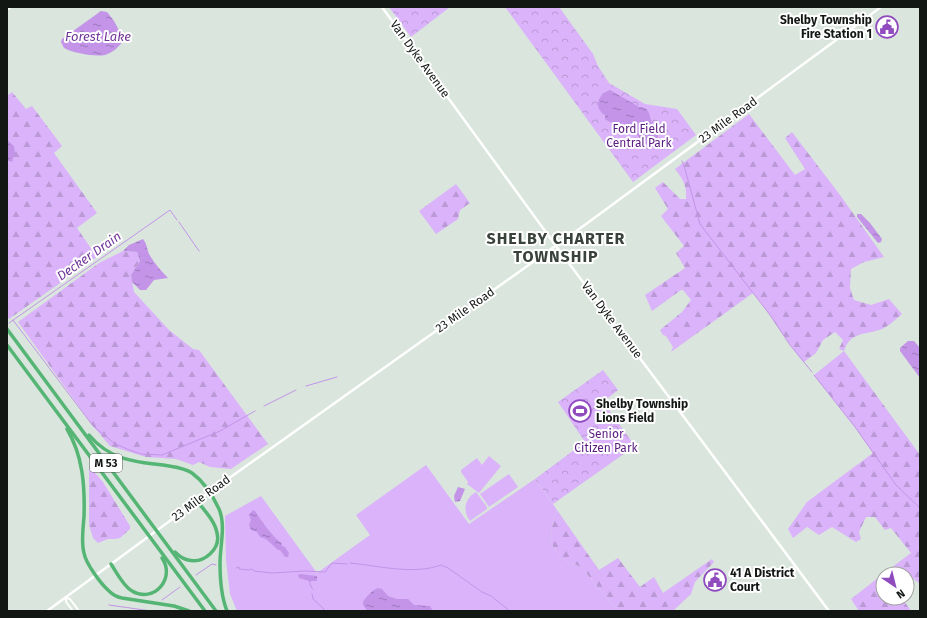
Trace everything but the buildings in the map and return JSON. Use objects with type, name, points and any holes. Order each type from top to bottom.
[{"type":"highway","name":"M 53","points":[[7,329],[216,611]]},
{"type":"highway","name":"M 53","points":[[7,345],[205,611]]},
{"type":"highway","points":[[54,408],[70,434],[81,465],[84,491],[83,551],[87,562],[109,591],[119,597],[174,606],[189,611]]},
{"type":"highway","points":[[74,418],[91,438],[109,452],[131,461],[182,468],[192,473],[199,479],[209,492],[219,510],[221,518],[221,582],[227,611]]},
{"type":"highway","points":[[166,543],[180,557],[193,561],[203,559],[210,555],[215,548],[218,538],[217,531],[213,522],[196,501]]},
{"type":"highway","points":[[111,564],[127,587],[133,591],[143,594],[154,592],[165,582],[167,570],[164,560],[153,541]]},
{"type":"main road","name":"Van Dyke Avenue","points":[[382,7],[556,246],[829,611]]},
{"type":"main road","name":"23 Mile Road","points":[[47,611],[196,501],[556,246],[881,7]]},
{"type":"street","points":[[7,10],[11,7]]},
{"type":"street","points":[[66,597],[70,599],[78,610]]},
{"type":"street","points":[[66,597],[66,602],[73,610],[75,608],[78,610]]},
{"type":"green space","points":[[389,7],[450,7],[411,37]]},
{"type":"green space","name":"Ford Field Central Park","points":[[505,7],[559,7],[593,54],[598,66],[609,83],[645,104],[677,109],[696,135],[633,182]]},
{"type":"green space","points":[[12,92],[26,109],[32,106],[62,146],[54,153],[97,213],[77,228],[97,257],[9,319],[7,315],[7,96]]},
{"type":"green space","points":[[749,114],[795,175],[805,169],[785,138],[792,132],[840,195],[884,257],[864,262],[851,269],[850,288],[854,300],[871,305],[889,299],[902,314],[882,329],[854,337],[850,340],[844,351],[839,349],[843,340],[835,332],[823,340],[816,353],[804,362],[753,293],[671,352],[673,347],[660,330],[682,312],[691,300],[683,290],[681,290],[652,311],[645,295],[685,268],[676,253],[684,246],[661,216],[668,209],[655,188],[663,182],[680,199],[686,199],[684,183],[675,169]]},
{"type":"green space","points":[[456,184],[470,203],[460,210],[458,219],[436,234],[419,211]]},
{"type":"green space","points":[[123,251],[137,252],[140,261],[131,275],[134,292],[169,330],[193,349],[199,350],[268,444],[231,469],[210,467],[199,462],[193,465],[176,459],[146,457],[110,446],[93,426],[18,322],[99,263]]},
{"type":"green space","points":[[844,351],[920,455],[920,584],[915,580],[915,566],[894,566],[911,553],[891,528],[885,530],[875,517],[866,517],[859,532],[861,539],[856,542],[832,527],[819,535],[807,527],[793,538],[788,529],[807,502],[873,453],[855,427],[814,375]]},
{"type":"green space","name":"Senior Citizen Park","points":[[603,370],[618,390],[603,402],[635,446],[553,504],[535,479],[585,442],[558,402]]},
{"type":"green space","points":[[489,456],[501,466],[479,493],[467,484],[468,482],[461,470],[477,458],[482,465]]},
{"type":"green space","points":[[426,465],[469,524],[535,479],[557,510],[553,521],[550,541],[560,558],[581,567],[618,611],[237,611],[230,594],[226,560],[225,516],[261,496],[317,573],[370,535],[356,515]]},
{"type":"green space","points":[[89,468],[91,468],[103,482],[130,526],[130,529],[120,538],[108,539],[98,543],[93,538],[89,525]]},
{"type":"green space","points":[[509,474],[518,487],[489,507],[480,494]]},
{"type":"green space","points":[[476,492],[487,509],[470,521],[465,509],[467,501]]},
{"type":"green space","points":[[557,510],[599,570],[618,558],[640,587],[654,577],[663,593],[712,559],[714,562],[695,582],[691,594],[673,611],[618,611],[581,567],[560,558],[550,541],[553,521]]},
{"type":"green space","points":[[875,580],[875,606],[908,606],[911,611],[859,611],[851,599]]},
{"type":"water","name":"Forest Lake","points":[[101,11],[107,12],[119,30],[122,42],[117,48],[105,55],[90,55],[64,48],[61,42],[62,39]]},
{"type":"water","points":[[610,90],[647,110],[652,124],[658,131],[658,145],[650,147],[626,125],[610,122],[605,119],[605,115],[599,109],[598,101],[602,95]]},
{"type":"water","points":[[7,140],[14,146],[15,153],[12,162],[7,160]]},
{"type":"water","points":[[857,214],[861,214],[870,223],[882,239],[881,242],[878,243],[857,217]]},
{"type":"water","points":[[143,239],[149,254],[168,278],[154,280],[146,290],[140,290],[132,282],[131,275],[140,261],[137,252],[123,251],[129,245]]},
{"type":"water","points":[[908,341],[914,341],[920,348],[920,378],[900,351],[900,348]]},
{"type":"water","points":[[458,487],[465,489],[460,501],[455,502],[454,496]]},
{"type":"water","points":[[253,510],[272,534],[281,542],[282,546],[285,547],[289,553],[288,557],[285,557],[280,550],[278,550],[266,539],[260,537],[257,532],[251,530],[249,525],[251,520],[249,515]]},
{"type":"water","points":[[298,575],[317,576],[317,581],[311,581],[310,583],[314,591],[310,586],[309,581],[299,578]]},
{"type":"water","points":[[378,588],[382,589],[388,596],[397,599],[408,599],[414,605],[430,606],[433,611],[367,611],[363,602],[369,594]]},
{"type":"waterway","points":[[658,141],[668,139],[674,150]]},
{"type":"waterway","points":[[682,161],[700,224],[770,315],[790,345],[812,372]]},
{"type":"waterway","name":"Decker Drain","points":[[9,323],[170,210],[177,220]]},
{"type":"waterway","name":"Decker Drain","points":[[179,222],[199,251]]},
{"type":"waterway","points":[[13,320],[93,426],[114,443],[127,449],[141,454],[162,455],[220,431],[255,411]]},
{"type":"waterway","points":[[814,375],[855,427],[896,485],[920,508]]},
{"type":"waterway","points":[[306,386],[337,377]]},
{"type":"waterway","points":[[264,406],[296,390]]},
{"type":"waterway","points":[[236,568],[239,567],[239,569],[252,569],[254,571],[272,573],[305,571],[325,572],[332,563],[347,564]]},
{"type":"waterway","points":[[350,563],[408,570],[431,568],[441,565],[448,568],[482,592],[491,596],[510,611]]},
{"type":"waterway","points":[[196,575],[212,564],[216,565]]},
{"type":"waterway","points":[[162,600],[180,587]]},
{"type":"waterway","points":[[312,594],[313,599],[324,609],[323,611]]},
{"type":"waterway","points":[[109,605],[151,611]]},
{"type":"place","name":"Shelby Township Fire Station 1","points":[[887,27]]},
{"type":"place","name":"Shelby Township Lions Field","points":[[580,411]]},
{"type":"place","name":"41 A District Court","points":[[715,580]]},
{"type":"district","name":"SHELBY CHARTER TOWNSHIP","points":[[556,247]]}]
